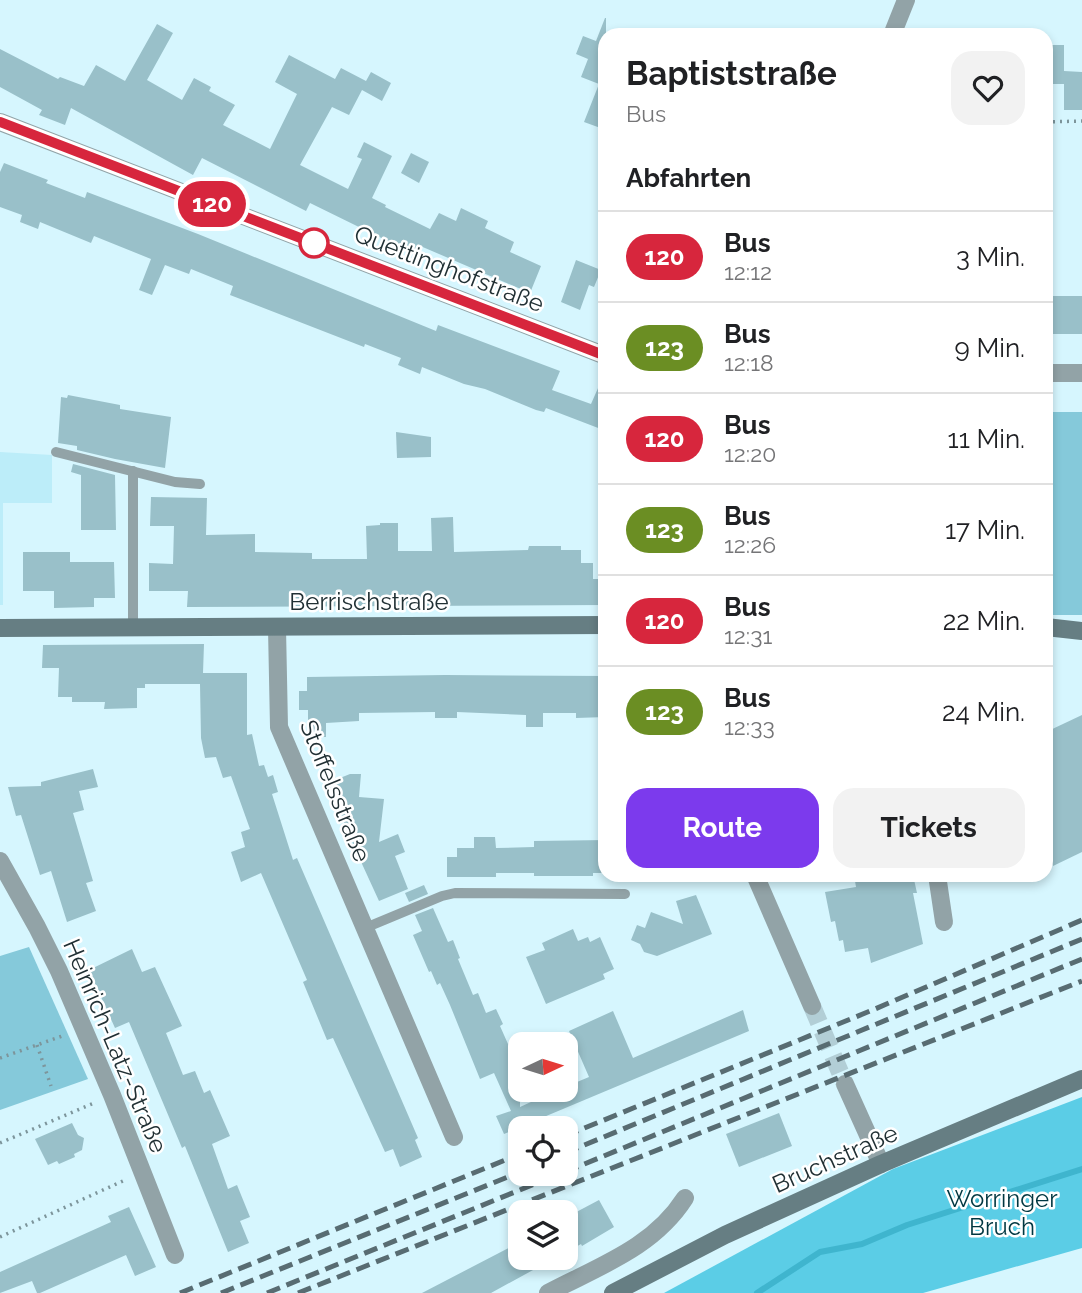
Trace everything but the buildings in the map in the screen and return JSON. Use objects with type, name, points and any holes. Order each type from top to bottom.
[{"type":"street","points":[[895,28],[906,0]]},
{"type":"street","name":"Quettinghofstraße","points":[[0,122],[598,353]]},
{"type":"street","points":[[1053,373],[1082,373]]},
{"type":"street","name":"Berrischstraße","points":[[0,628],[598,625]]},
{"type":"street","name":"Stoffelsstraße","points":[[277,628],[279,727],[454,1137]]},
{"type":"street","points":[[1053,628],[1082,631]]},
{"type":"street","name":"Heinrich-Latz-Straße","points":[[0,861],[37,927],[83,1028],[175,1255]]},
{"type":"street","points":[[758,882],[812,1006]]},
{"type":"street","points":[[938,882],[944,922]]},
{"type":"street","name":"Bruchstraße","points":[[612,1293],[725,1235],[881,1164],[1082,1079]]},
{"type":"street","points":[[845,1084],[881,1164]]},
{"type":"street","points":[[548,1293],[646,1241],[672,1218],[685,1198]]},
{"type":"lane","points":[[57,452],[175,482],[200,484]]},
{"type":"lane","points":[[133,629],[134,471]]},
{"type":"lane","points":[[365,928],[455,893],[625,894]]},
{"type":"path","points":[[1053,122],[1082,121]]},
{"type":"path","points":[[0,1058],[83,1028]]},
{"type":"path","points":[[37,1045],[51,1086]]},
{"type":"path","points":[[0,1143],[112,1095]]},
{"type":"path","points":[[0,1237],[141,1172]]},
{"type":"shaded area","points":[[1053,412],[1082,412],[1082,615],[1053,615]]},
{"type":"shaded area","points":[[0,452],[52,455],[52,503],[3,503],[3,605],[0,605]]},
{"type":"shaded area","points":[[29,947],[88,1079],[0,1110],[0,956]]},
{"type":"green space","name":"Worringer Bruch","points":[[1082,1097],[1082,1248],[923,1293],[664,1293],[893,1169]]},
{"type":"waterway","points":[[757,1293],[820,1252],[862,1244],[907,1225],[1082,1169]]},
{"type":"tunnel","points":[[812,1006],[845,1084]]},
{"type":"railway","points":[[578,1131],[875,1009],[1082,920]]},
{"type":"railway","points":[[578,1148],[1082,939]]},
{"type":"railway","points":[[578,1167],[1082,959]]},
{"type":"railway","points":[[298,1293],[1082,981]]},
{"type":"railway","points":[[180,1293],[508,1159]]},
{"type":"railway","points":[[221,1293],[508,1177]]},
{"type":"railway","points":[[267,1293],[530,1186]]},
{"type":"bus line","name":"120","points":[[0,122],[598,353]]}]
